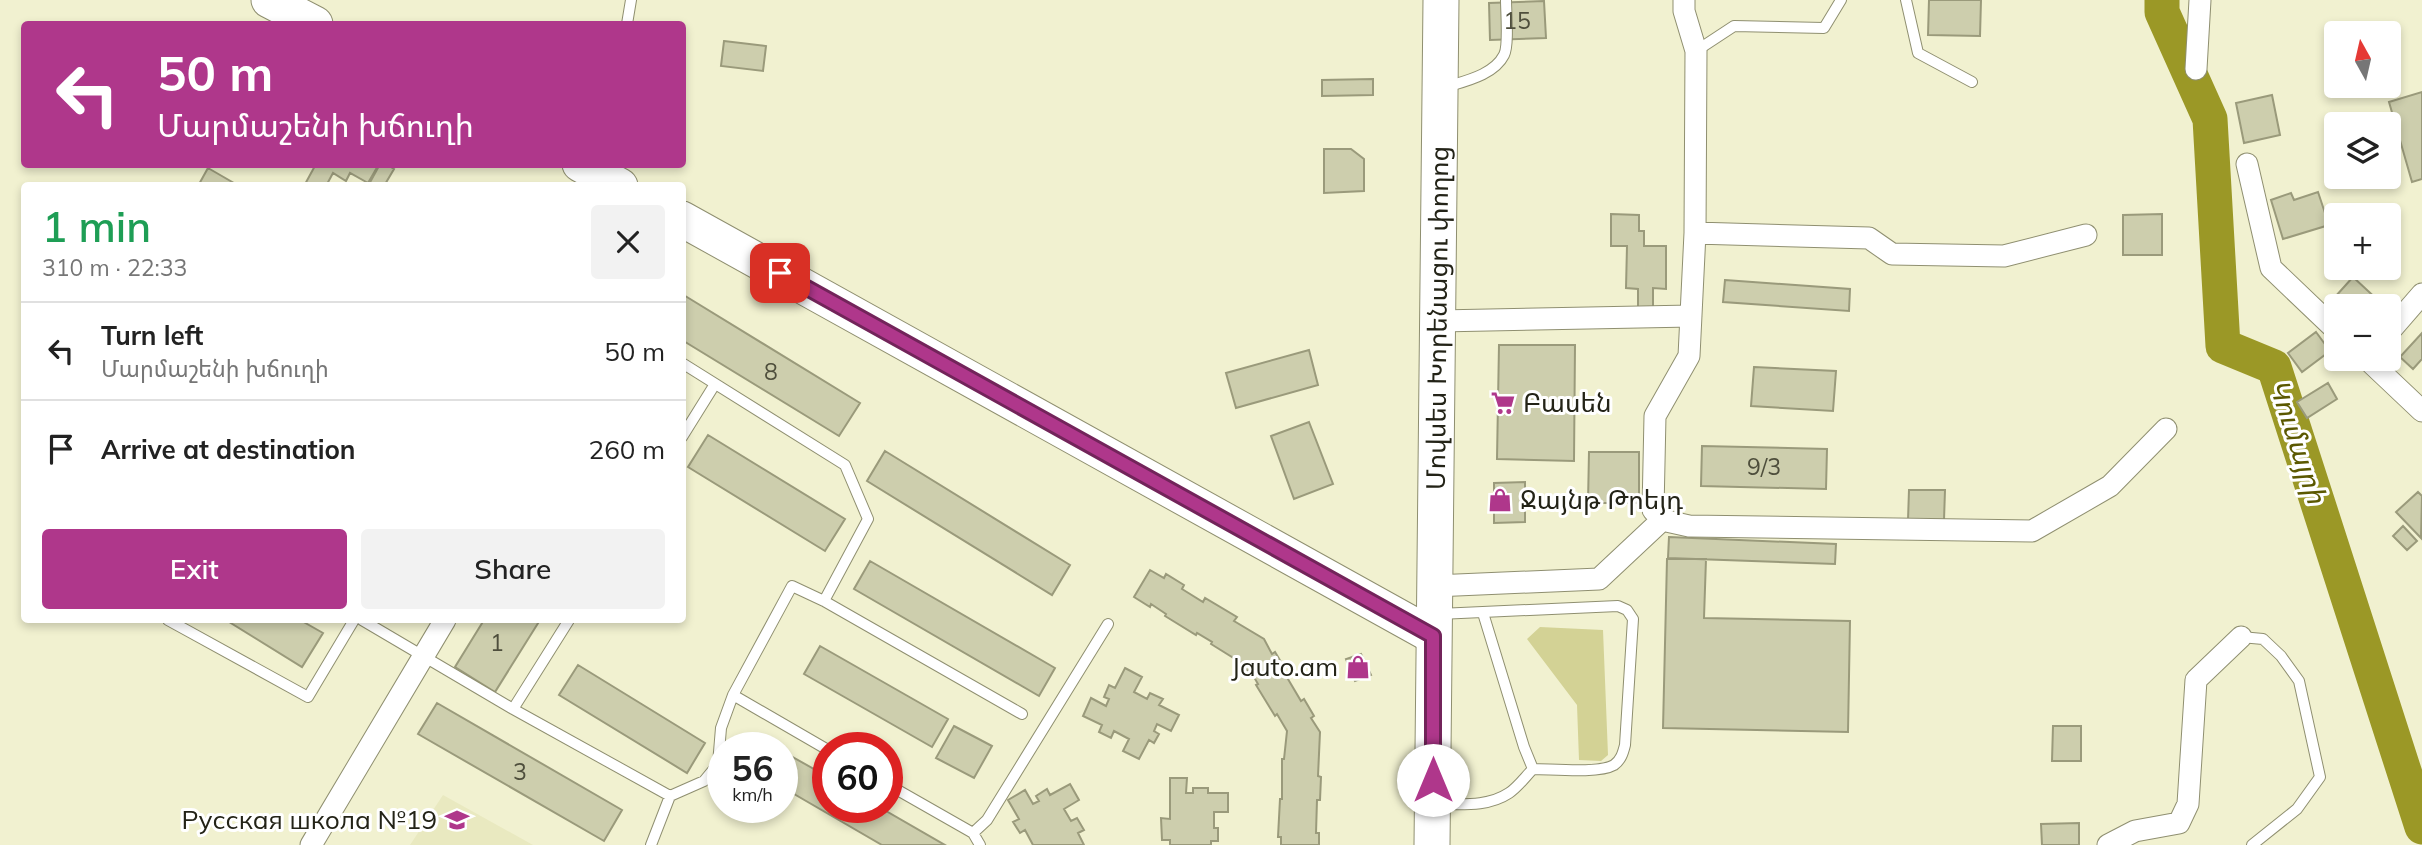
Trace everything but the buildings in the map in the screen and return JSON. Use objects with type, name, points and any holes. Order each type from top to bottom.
[{"type":"main road","points":[[269,0],[309,21]]},
{"type":"main road","name":"Մովսես Խորենացու փողոց","points":[[1432,845],[1441,0]]},
{"type":"main road","points":[[686,221],[1433,612]]},
{"type":"street","points":[[1684,0],[1684,11],[1696,51],[1695,233],[1689,356],[1655,416],[1653,510],[1662,520],[1689,526],[2032,531],[2110,486],[2166,429]]},
{"type":"street","points":[[2196,69],[2200,0]]},
{"type":"street","points":[[2247,163],[2271,268],[2324,319]]},
{"type":"street","points":[[1695,233],[1869,238],[1892,254],[2004,256],[2086,235]]},
{"type":"street","points":[[2401,318],[2422,294]]},
{"type":"street","points":[[1439,321],[1691,316]]},
{"type":"street","points":[[2380,371],[2422,411]]},
{"type":"street","points":[[1433,612],[1599,579],[1662,520]]},
{"type":"street","points":[[310,845],[443,623]]},
{"type":"street","points":[[2108,845],[2135,831],[2179,822],[2188,804],[2196,680],[2241,637]]},
{"type":"lane","points":[[628,21],[631,0]]},
{"type":"lane","points":[[1440,89],[1472,79],[1494,67],[1505,54],[1506,0]]},
{"type":"lane","points":[[1696,51],[1734,26],[1824,28],[1841,0]]},
{"type":"lane","points":[[1906,0],[1918,53],[1972,82]]},
{"type":"lane","points":[[686,366],[845,465],[868,519],[824,601]]},
{"type":"lane","points":[[686,431],[715,384]]},
{"type":"lane","points":[[651,845],[670,796],[704,781],[718,764],[721,727],[733,695],[792,586],[824,601],[1022,714]]},
{"type":"lane","points":[[1433,612],[1483,613],[1618,606],[1628,610],[1633,619],[1625,745],[1621,757],[1614,765],[1601,769],[1533,769],[1510,792],[1494,800],[1433,804]]},
{"type":"lane","points":[[1483,613],[1533,769]]},
{"type":"lane","points":[[173,623],[308,697],[352,623]]},
{"type":"lane","points":[[367,623],[513,709],[670,796]]},
{"type":"lane","points":[[513,709],[567,623]]},
{"type":"lane","points":[[974,833],[987,820],[1108,624]]},
{"type":"lane","points":[[2241,637],[2263,639],[2281,656],[2299,681],[2320,777],[2297,809],[2252,845]]},
{"type":"lane","points":[[733,695],[812,741]]},
{"type":"lane","points":[[903,793],[974,833],[980,845]]},
{"type":"shaded area","points":[[1540,627],[1603,630],[1608,755],[1601,761],[1579,760],[1577,705],[1527,639]]},
{"type":"shaded area","name":"Русская школа №19","points":[[443,795],[533,845],[410,845]]},
{"type":"waterway","name":"Կումայրի","points":[[2162,0],[2162,12],[2210,119],[2223,346],[2274,367],[2422,827]]},
{"type":"place","name":"Բասեն","points":[[1503,403]]},
{"type":"place","name":"Ջայնթ Թրեյդ","points":[[1500,500]]},
{"type":"place","name":"Jauto.am","points":[[1358,667]]},
{"type":"place","name":"Русская школа №19","points":[[457,820]]},
{"type":"route","points":[[780,273],[1433,636],[1433,780]]}]
